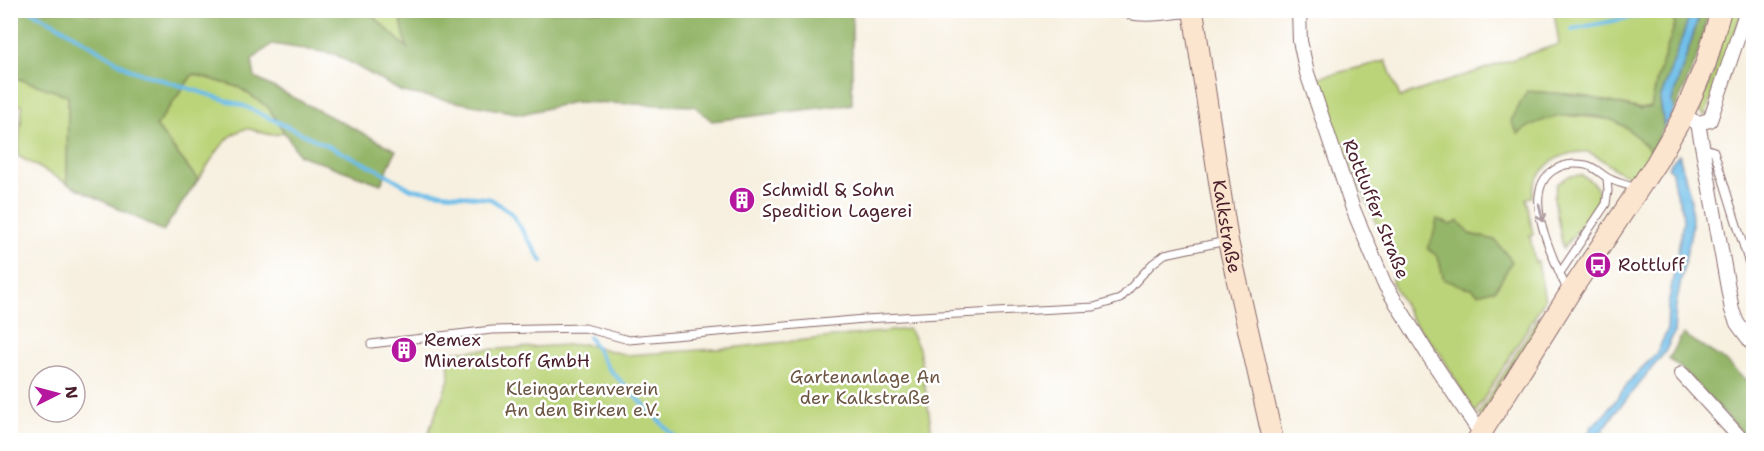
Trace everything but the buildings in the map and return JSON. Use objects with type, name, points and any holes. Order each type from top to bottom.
[{"type":"street","name":"Rottluffer Straße","points":[[1299,10],[1300,41],[1307,73],[1353,209],[1384,283],[1479,437]]},
{"type":"street","points":[[1479,437],[1569,294],[1656,163],[1690,119],[1721,10]]},
{"type":"street","points":[[1690,119],[1710,120],[1748,10]]},
{"type":"street","name":"Kalkstraße","points":[[1194,12],[1228,241],[1273,441]]},
{"type":"street","points":[[1690,119],[1702,147],[1732,310],[1737,323],[1754,346]]},
{"type":"street","points":[[1682,374],[1742,441]]},
{"type":"lane","points":[[1118,10],[1124,15],[1152,17],[1194,12]]},
{"type":"lane","points":[[1702,147],[1714,151],[1754,280]]},
{"type":"lane","points":[[1569,294],[1550,253],[1538,202],[1546,175],[1566,165],[1586,165],[1597,169],[1607,178],[1639,189]]},
{"type":"lane","points":[[1560,273],[1606,204],[1607,178]]},
{"type":"lane","points":[[372,344],[492,330],[585,328],[628,340],[864,319],[1094,307],[1120,299],[1152,264],[1165,254],[1228,241]]},
{"type":"green space","points":[[11,11],[84,11],[98,16],[105,11],[368,11],[407,48],[399,11],[852,11],[852,104],[712,121],[694,106],[574,102],[522,114],[402,92],[335,54],[272,44],[252,60],[255,78],[396,150],[381,184],[299,155],[268,107],[238,87],[193,74],[156,126],[198,180],[163,231],[67,183],[68,96],[11,76]]},
{"type":"green space","points":[[368,11],[399,11],[408,49]]},
{"type":"green space","points":[[1554,11],[1671,11],[1670,14],[1675,24],[1657,79],[1652,107],[1640,109],[1579,95],[1527,91],[1530,124],[1557,116],[1614,120],[1635,133],[1653,151],[1636,176],[1623,174],[1594,155],[1585,152],[1559,157],[1540,174],[1534,185],[1532,197],[1526,198],[1533,235],[1530,236],[1535,263],[1538,262],[1545,300],[1475,413],[1440,353],[1411,318],[1392,282],[1393,264],[1368,204],[1338,142],[1316,78],[1386,61],[1400,97],[1559,44]]},
{"type":"green space","points":[[1671,11],[1690,11],[1660,100],[1664,127],[1651,151],[1622,125],[1599,117],[1575,115],[1551,118],[1528,127],[1518,134],[1511,121],[1527,91],[1579,95],[1640,109],[1651,107],[1657,79],[1675,24],[1670,14]]},
{"type":"green space","points":[[1701,11],[1709,11],[1696,60],[1674,112],[1672,101]]},
{"type":"green space","points":[[1728,11],[1742,11],[1705,116],[1700,112],[1700,107],[1713,74]]},
{"type":"green space","points":[[193,74],[238,87],[268,107],[284,132],[270,135],[249,129],[241,130],[220,148],[198,180],[156,126]]},
{"type":"green space","points":[[10,76],[68,95],[67,183],[18,156],[22,105],[11,104]]},
{"type":"green space","points":[[1581,175],[1595,186],[1598,198],[1590,213],[1563,249],[1554,199],[1557,184],[1569,176]]},
{"type":"green space","points":[[1437,219],[1451,225],[1459,221],[1470,234],[1495,240],[1512,261],[1496,289],[1478,294],[1472,288],[1444,280],[1438,257],[1427,248],[1433,237]]},
{"type":"green space","points":[[1538,318],[1542,320],[1481,417],[1478,415]]},
{"type":"green space","name":"Gartenanlage An der Kalkstraße","points":[[909,329],[919,348],[933,440],[431,440],[429,431],[449,379],[448,352],[584,344],[627,355],[729,348]]},
{"type":"green space","points":[[1683,334],[1724,360],[1753,385],[1753,440],[1749,440],[1684,371],[1669,359]]},
{"type":"water","points":[[1690,11],[1701,11],[1672,101],[1674,112],[1664,127],[1660,100]]},
{"type":"water","points":[[1679,154],[1691,199],[1692,227],[1676,305],[1674,333],[1665,352],[1596,440],[1585,440],[1592,426],[1606,413],[1632,378],[1656,354],[1667,331],[1668,306],[1683,222],[1682,208],[1675,190],[1672,172],[1668,167]]},
{"type":"waterway","points":[[29,10],[131,70],[244,106],[379,170],[411,189],[491,199],[511,213],[542,261]]},
{"type":"waterway","points":[[1572,29],[1658,10]]},
{"type":"waterway","points":[[589,337],[608,368],[678,440]]},
{"type":"place","name":"Schmidl & Sohn Spedition Lagerei","points":[[742,200]]},
{"type":"place","name":"Rottluff","points":[[1598,265]]},
{"type":"place","name":"Remex Mineralstoff GmbH","points":[[404,350]]},
{"type":"park label","name":"Kleingartenverein An den Birken e.V.","points":[[582,399]]}]
